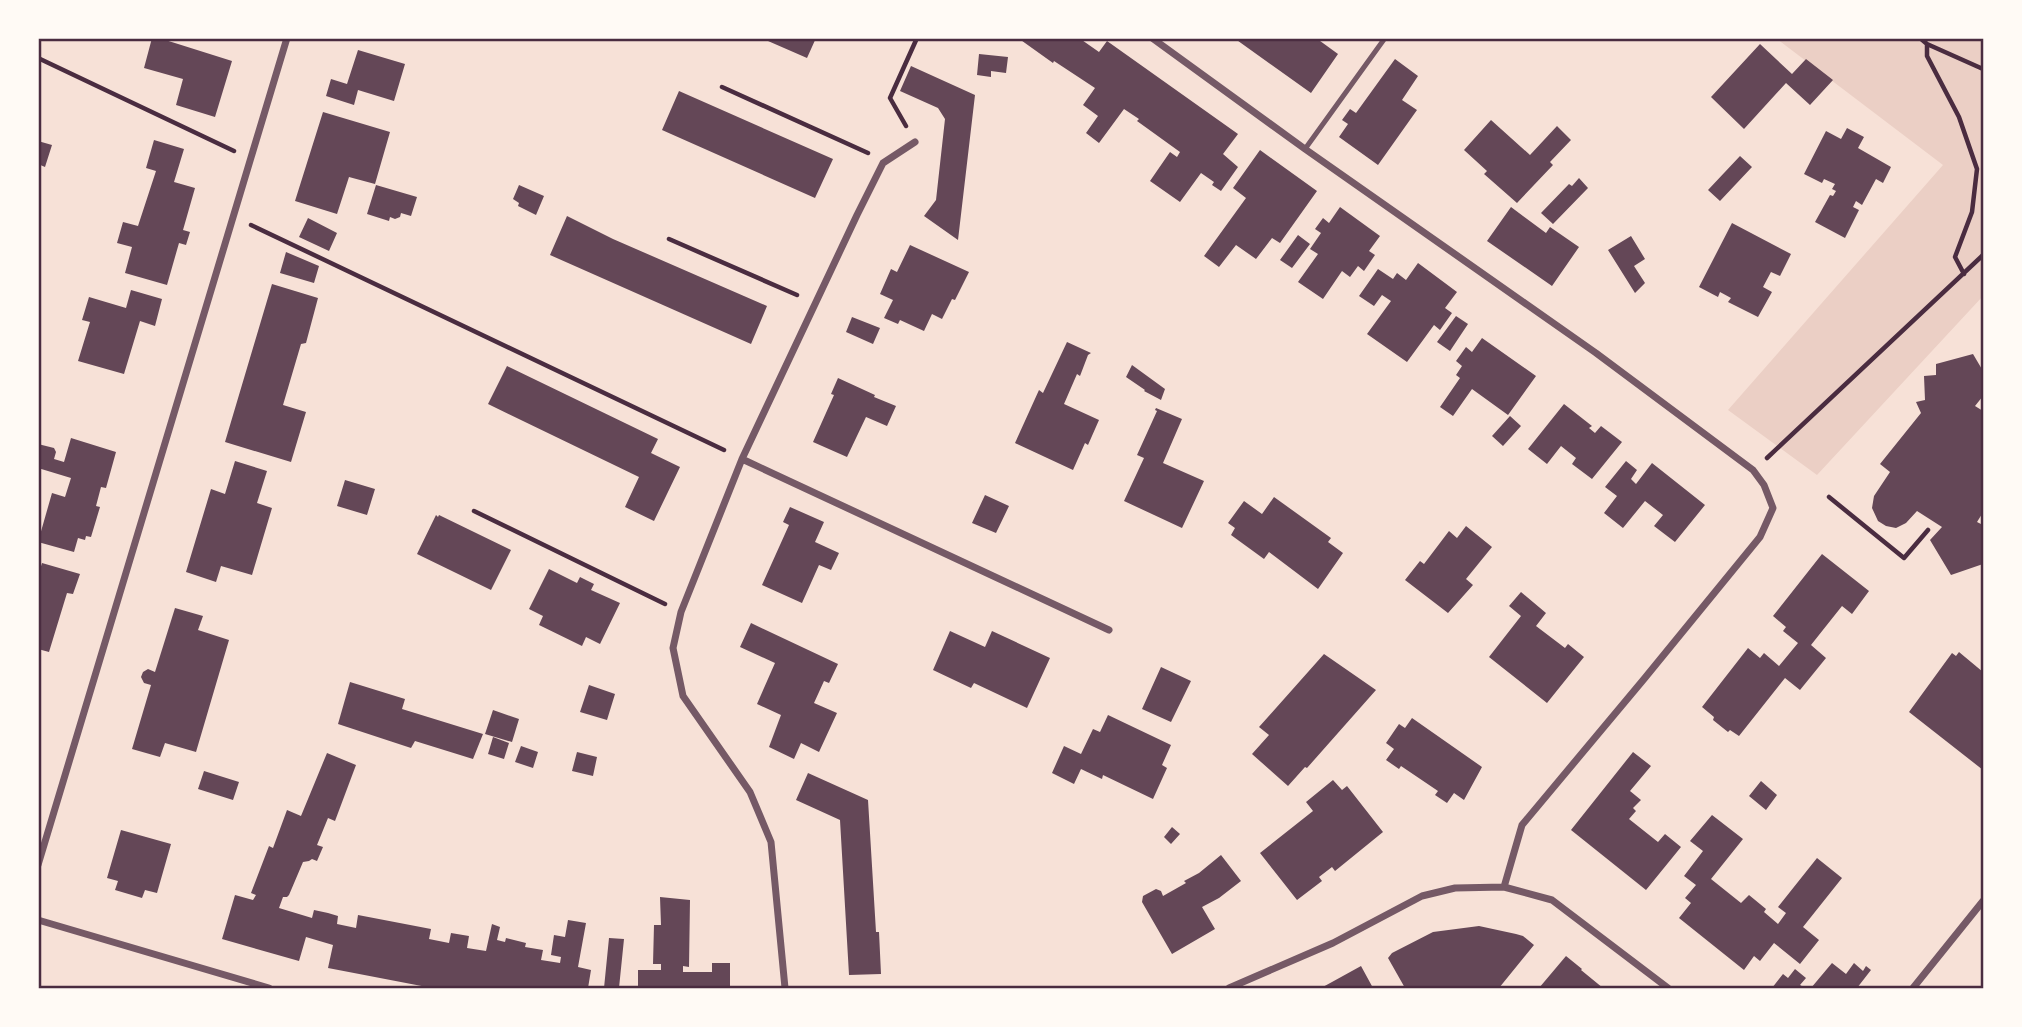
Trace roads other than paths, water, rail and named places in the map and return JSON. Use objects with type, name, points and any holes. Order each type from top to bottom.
[{"type":"street","points":[[38,865],[287,38]]},
{"type":"street","points":[[1152,38],[1305,149],[1596,352],[1753,470],[1764,485],[1773,508],[1760,537],[1522,825],[1504,887]]},
{"type":"street","points":[[785,989],[771,842],[750,792],[683,696],[673,648],[681,612],[742,459],[815,303],[883,163],[915,142]]},
{"type":"street","points":[[742,459],[1110,630]]},
{"type":"street","points":[[1229,989],[1333,943],[1422,897],[1455,888],[1504,887],[1552,900],[1668,989]]},
{"type":"street","points":[[1913,989],[1983,901]]},
{"type":"street","points":[[38,920],[269,989]]},
{"type":"lane","points":[[1305,149],[1385,38]]}]
